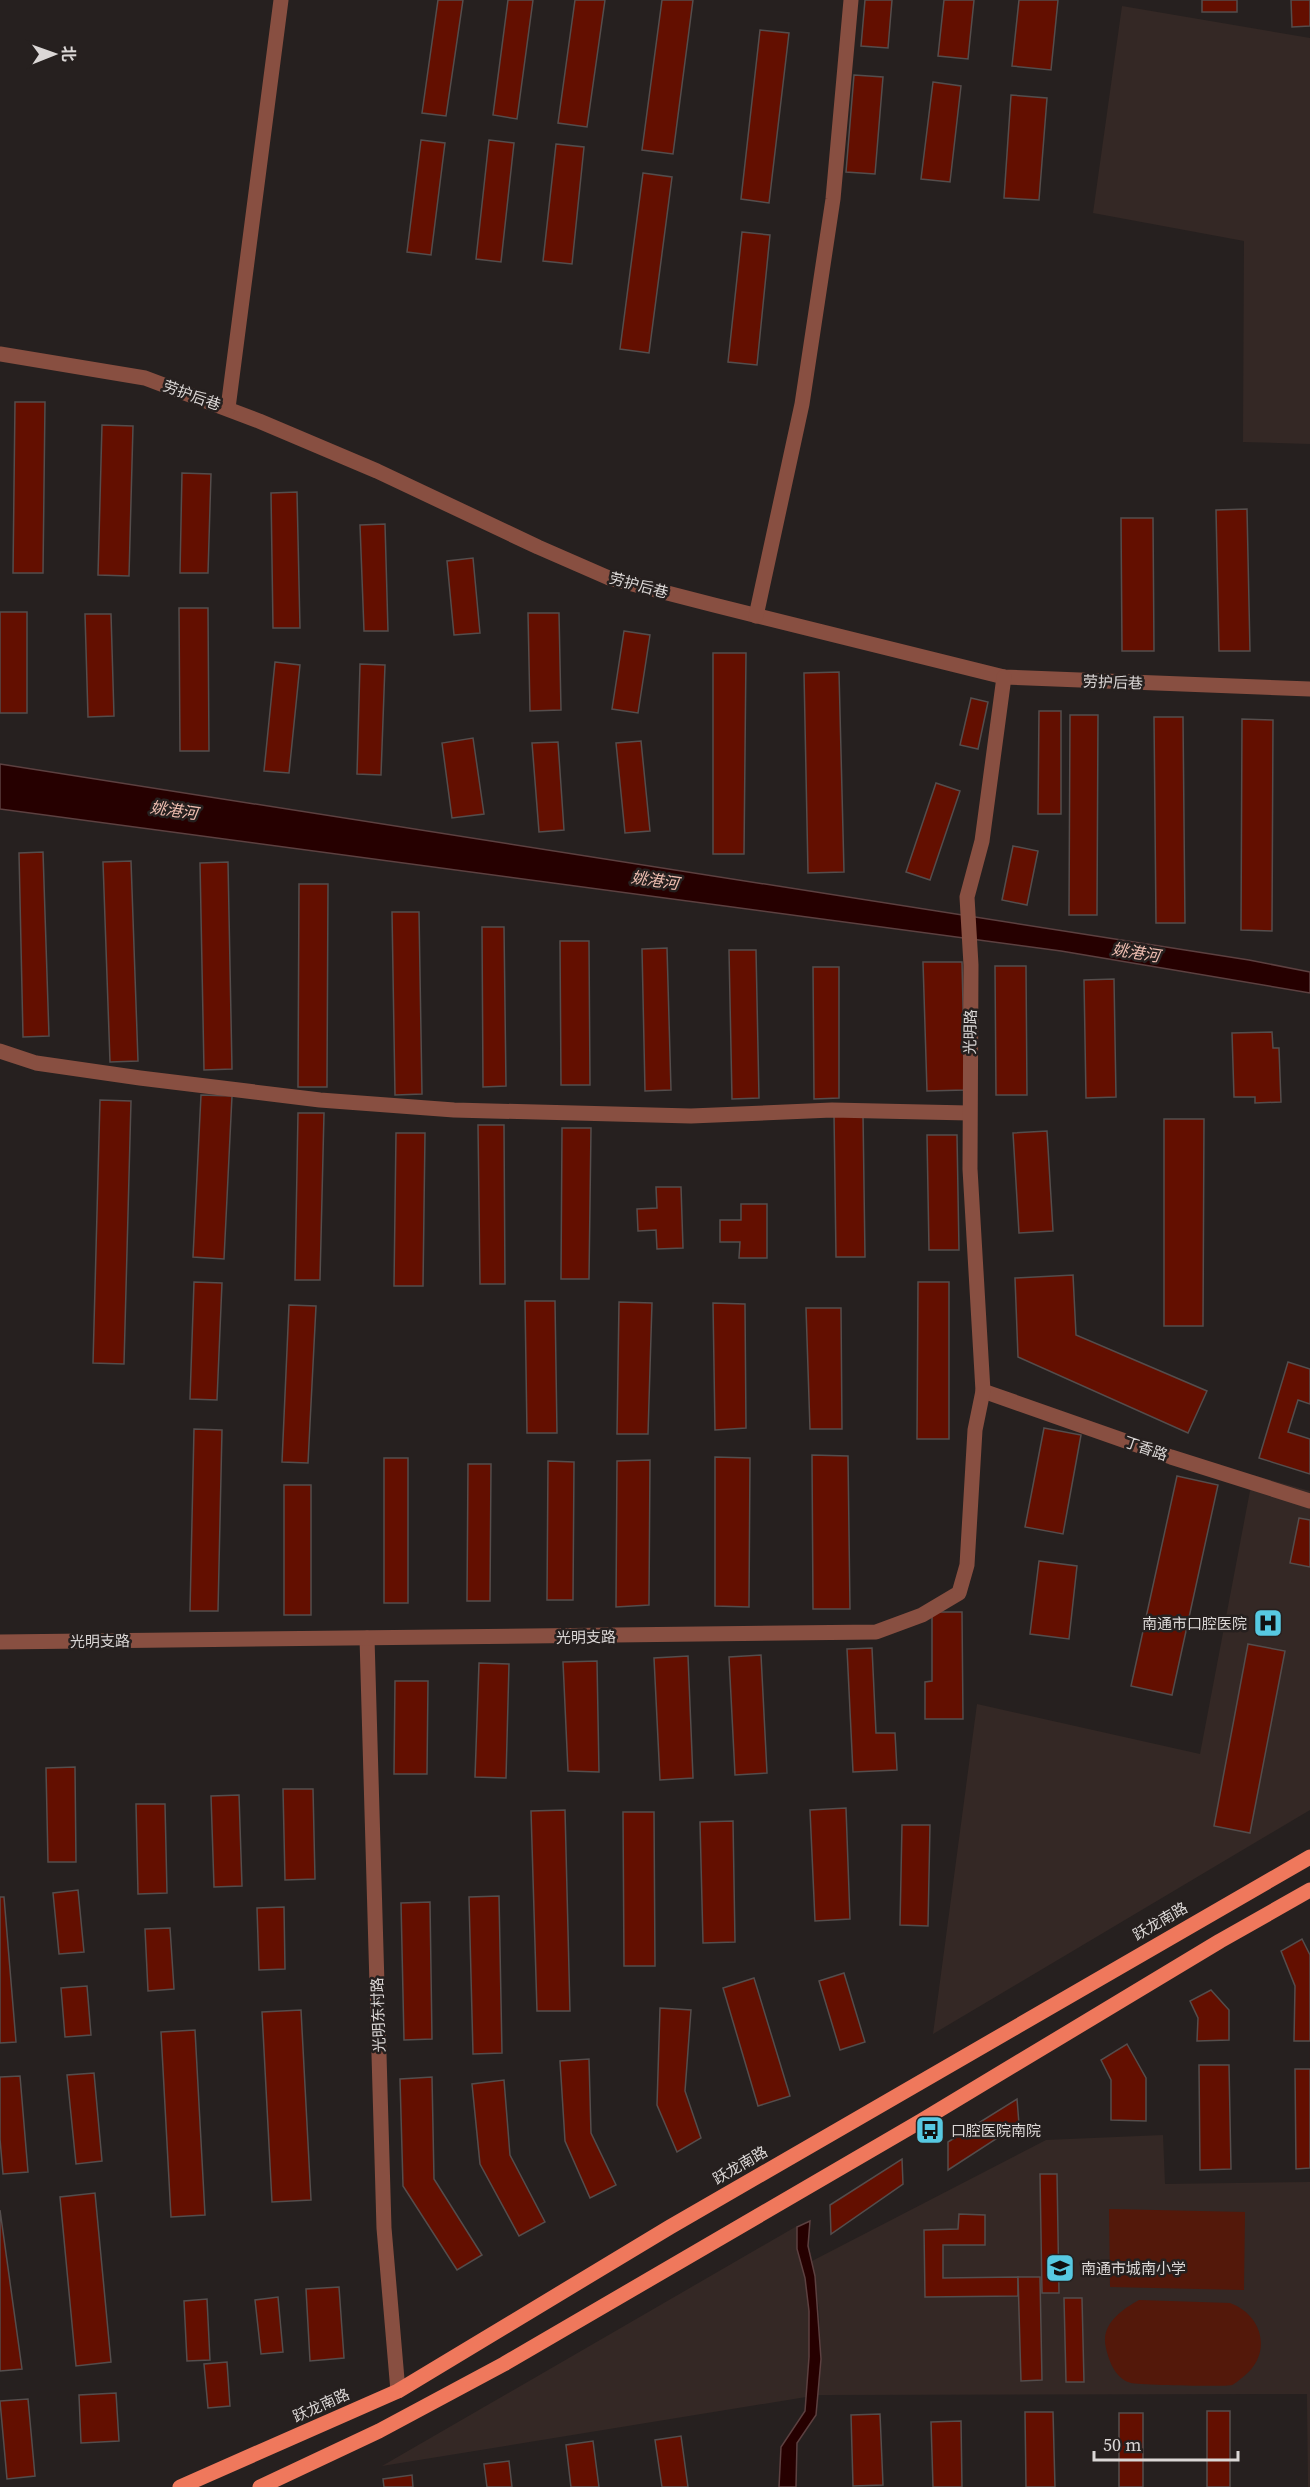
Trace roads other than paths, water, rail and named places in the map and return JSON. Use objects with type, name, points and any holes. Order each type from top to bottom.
[{"type":"main road","name":"跃龙南路","points":[[180,2487],[398,2391],[680,2221],[1310,1857]]},
{"type":"main road","points":[[261,2487],[379,2431],[504,2364],[921,2121],[1220,1941],[1310,1890]]},
{"type":"street","points":[[228,408],[281,0]]},
{"type":"street","points":[[756,616],[802,404],[833,198],[851,0]]},
{"type":"street","name":"劳护后巷","points":[[0,354],[145,378],[228,408],[377,471],[609,578],[756,616],[1004,677],[1310,689]]},
{"type":"street","name":"光明路","points":[[983,1391],[979,1352],[969,1113],[970,953],[967,897],[982,841],[1004,677]]},
{"type":"street","points":[[0,1051],[36,1064],[140,1078],[320,1100],[453,1110],[691,1116],[832,1110],[969,1113]]},
{"type":"street","name":"丁香路","points":[[983,1391],[1171,1457],[1310,1501]]},
{"type":"street","name":"光明支路","points":[[0,1642],[876,1632],[922,1615],[959,1593],[967,1566],[975,1430],[983,1391]]},
{"type":"street","name":"光明东村路","points":[[366,1638],[384,2228],[398,2391]]},
{"type":"water","name":"姚港河","points":[[0,764],[1249,960],[1310,972],[1310,993],[1061,951],[0,809]]},
{"type":"water","points":[[810,2221],[808,2246],[815,2276],[821,2359],[816,2415],[797,2443],[796,2487],[779,2487],[781,2447],[805,2411],[809,2357],[809,2311],[805,2278],[797,2249],[797,2227]]},
{"type":"place","name":"南通市口腔医院","points":[[1268,1623]]},
{"type":"place","name":"口腔医院南院","points":[[930,2130]]},
{"type":"place","name":"南通市城南小学","points":[[1060,2268]]}]
